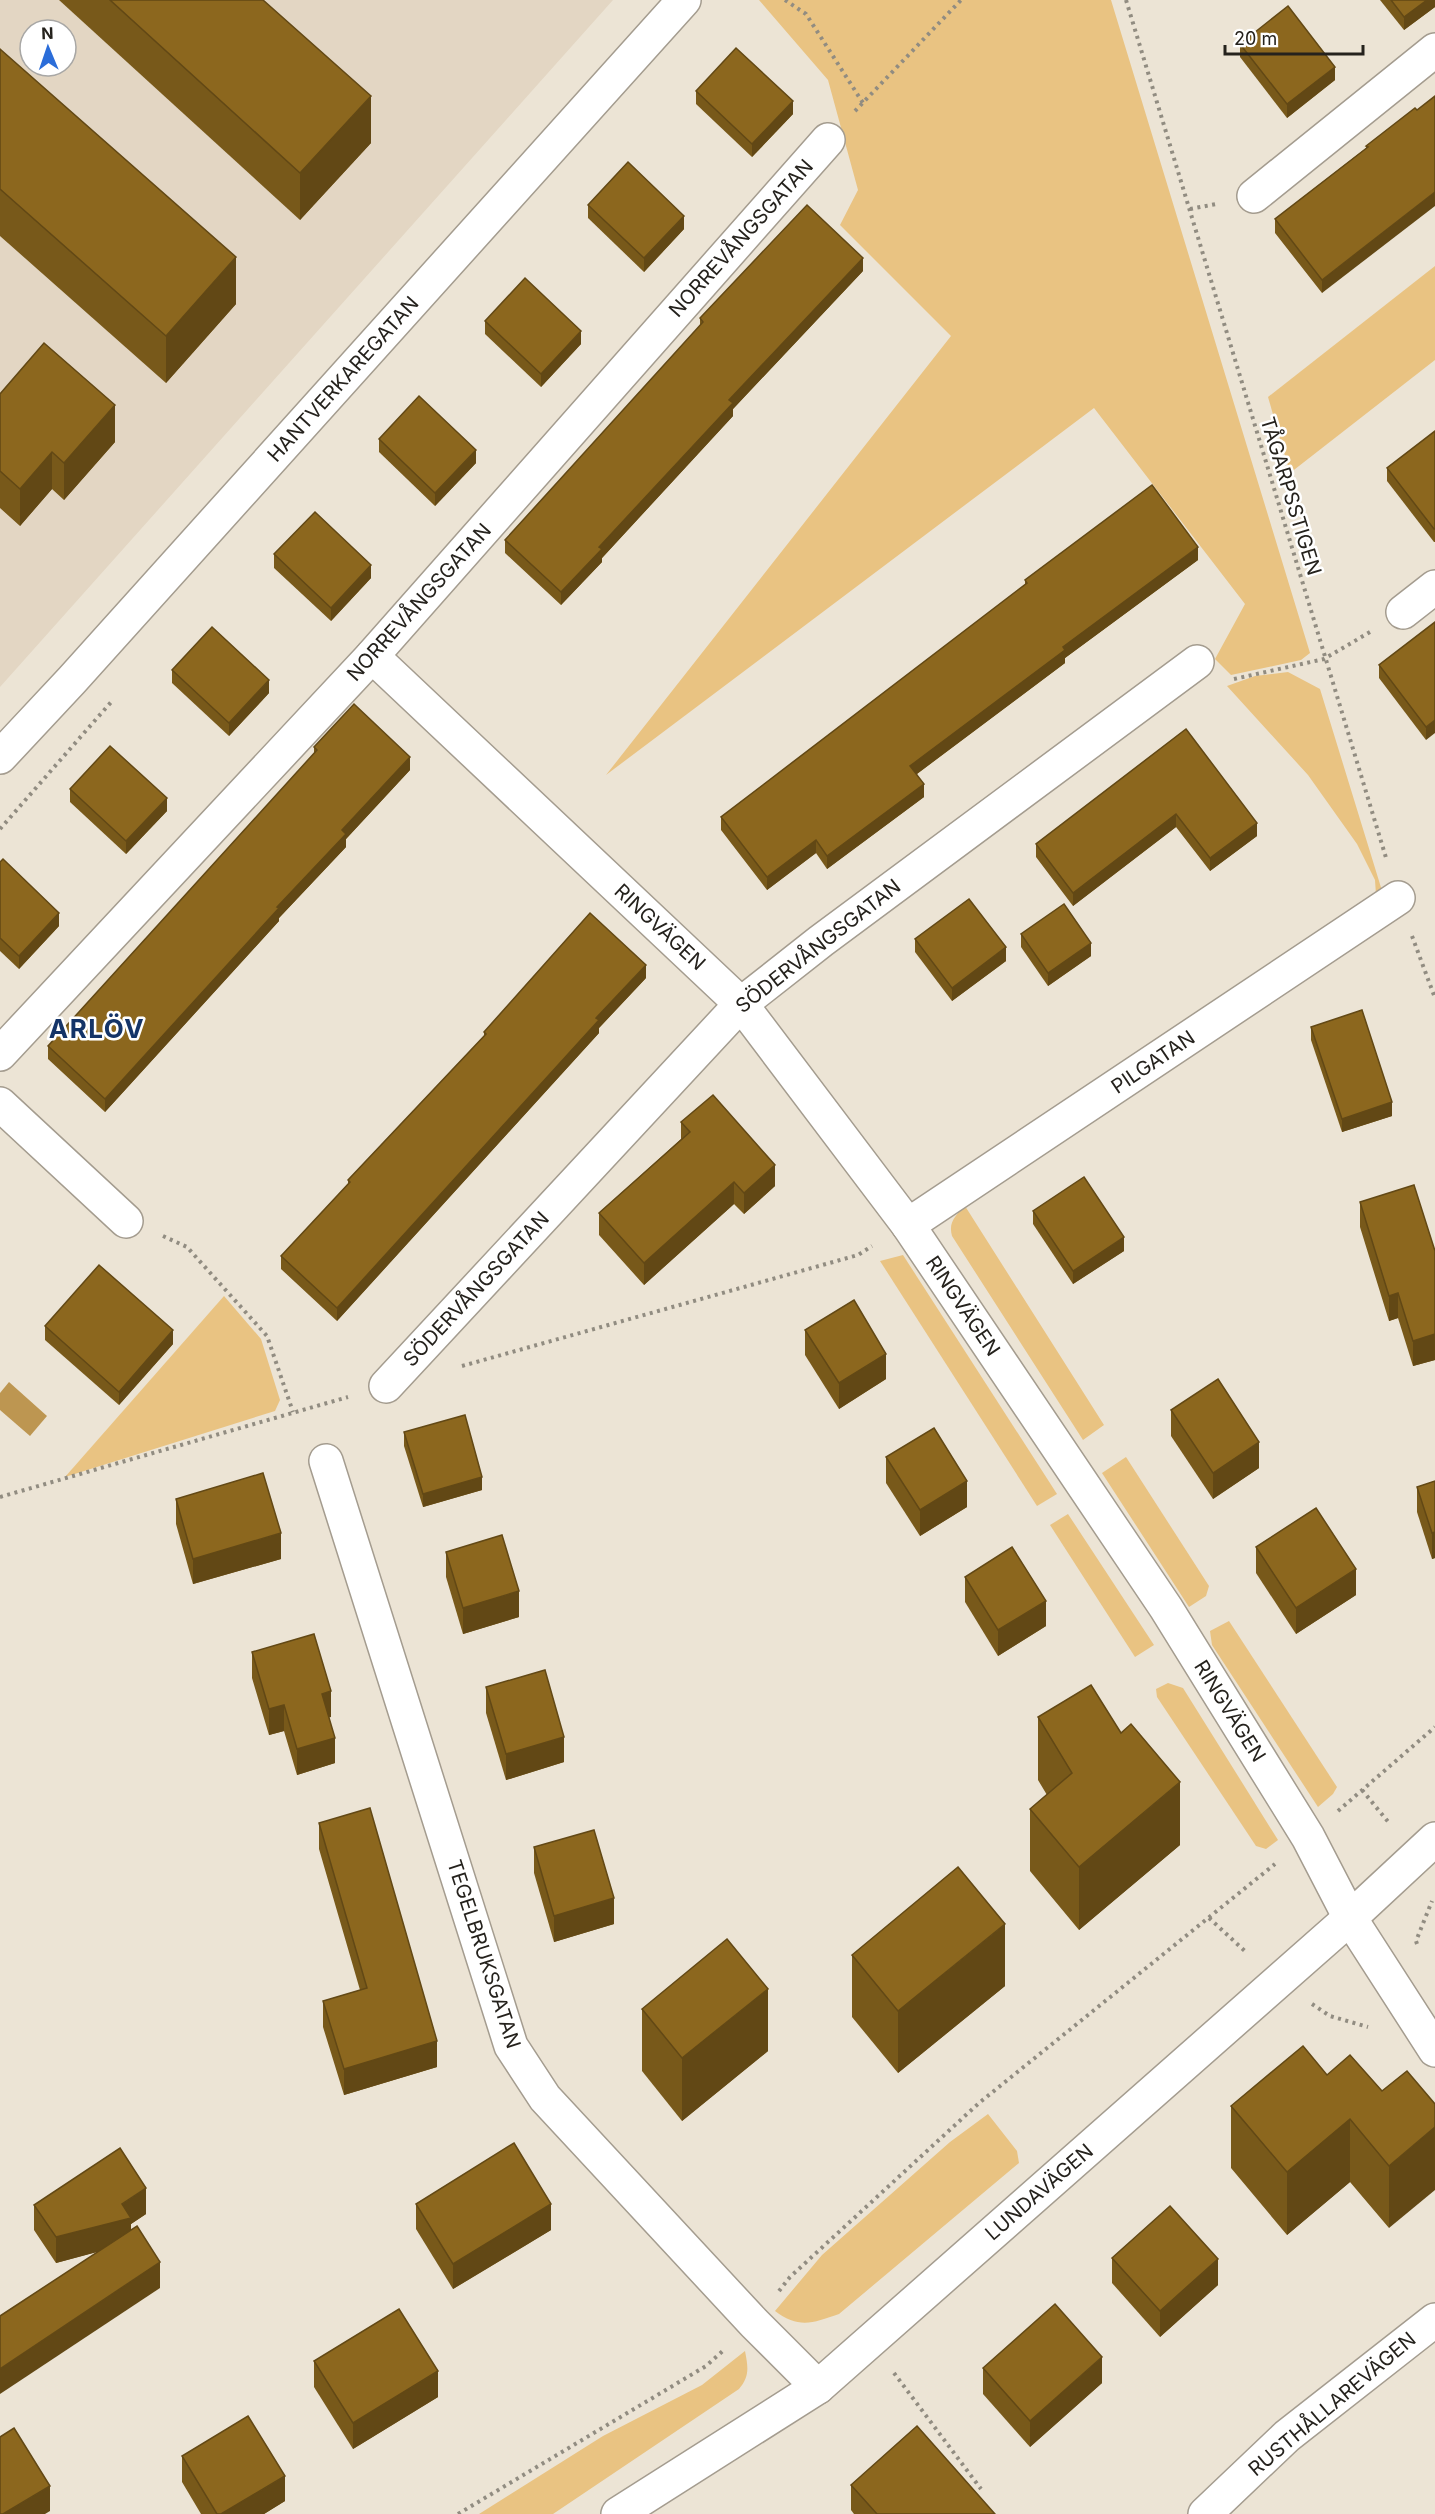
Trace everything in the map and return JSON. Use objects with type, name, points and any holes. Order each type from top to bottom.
[{"type":"street","name":"HANTVERKAREGATAN","points":[[0,757],[684,0]]},
{"type":"street","points":[[1254,196],[1435,50]]},
{"type":"street","name":"NORREVÅNGSGATAN","points":[[0,1054],[372,656],[828,141]]},
{"type":"street","points":[[1403,612],[1435,587]]},
{"type":"street","name":"RINGVÄGEN","points":[[372,656],[741,1004],[908,1225],[1166,1608],[1308,1837],[1350,1918],[1435,2050]]},
{"type":"street","name":"SÖDERVÅNGSGATAN","points":[[386,1386],[741,1004],[821,941],[1197,662]]},
{"type":"street","name":"PILGATAN","points":[[908,1225],[1398,898]]},
{"type":"street","points":[[0,1104],[126,1221]]},
{"type":"street","name":"TEGELBRUKSGATAN","points":[[326,1461],[511,2046],[545,2098],[754,2323],[818,2387]]},
{"type":"street","name":"LUNDAVÄGEN","points":[[618,2514],[818,2387],[1278,1982],[1435,1839]]},
{"type":"street","name":"RUSTHÅLLAREVÄGEN","points":[[1204,2514],[1287,2436],[1435,2320]]},
{"type":"path","points":[[785,0],[806,14],[863,103]]},
{"type":"path","points":[[828,141],[961,0]]},
{"type":"path","name":"TÅGARPSSTIGEN","points":[[1126,0],[1324,659],[1398,898],[1435,998]]},
{"type":"path","points":[[1197,662],[1221,682],[1324,659],[1403,612]]},
{"type":"path","points":[[126,1221],[187,1247],[267,1336],[293,1412]]},
{"type":"path","points":[[455,1368],[858,1255],[908,1225]]},
{"type":"path","points":[[0,1497],[386,1386]]},
{"type":"path","points":[[458,2514],[706,2366],[754,2323],[790,2277],[979,2103],[1308,1837],[1435,1726]]},
{"type":"path","points":[[1420,1951],[1416,1941],[1435,1893]]},
{"type":"path","points":[[1209,1917],[1278,1982],[1330,2016],[1366,2024],[1373,2033]]},
{"type":"path","points":[[870,2341],[981,2489]]},
{"type":"shaded area","points":[[0,0],[613,0],[0,687]]},
{"type":"shaded area","points":[[759,0],[1111,0],[1310,653],[1301,660],[1231,675],[1215,659],[1245,604],[1094,408],[606,775],[951,336],[840,225],[858,190],[828,80]]},
{"type":"shaded area","points":[[1435,266],[1435,360],[1290,473],[1268,397]]},
{"type":"shaded area","points":[[1288,672],[1320,689],[1383,894],[1376,895],[1375,880],[1357,844],[1308,775],[1227,686],[1255,676]]},
{"type":"shaded area","points":[[965,1206],[1104,1425],[1083,1440],[952,1236],[952,1223]]},
{"type":"shaded area","points":[[903,1255],[1057,1494],[1037,1506],[880,1261]]},
{"type":"shaded area","points":[[224,1296],[261,1339],[280,1400],[275,1411],[65,1477]]},
{"type":"shaded area","points":[[9,1382],[47,1416],[30,1436],[0,1410],[0,1393]]},
{"type":"shaded area","points":[[1126,1457],[1209,1586],[1206,1596],[1189,1607],[1102,1473]]},
{"type":"shaded area","points":[[1068,1514],[1154,1645],[1135,1657],[1050,1525]]},
{"type":"shaded area","points":[[1229,1621],[1337,1787],[1333,1794],[1318,1807],[1212,1645],[1210,1631]]},
{"type":"shaded area","points":[[1168,1683],[1183,1688],[1278,1840],[1266,1849],[1256,1846],[1157,1697],[1156,1689]]},
{"type":"shaded area","points":[[988,2114],[1017,2151],[1019,2163],[839,2314],[806,2323],[791,2320],[775,2311],[822,2255],[950,2142]]},
{"type":"shaded area","points":[[745,2351],[747,2371],[745,2380],[739,2389],[553,2514],[479,2514],[603,2436],[702,2385]]},
{"type":"building","points":[[110,0],[263,0],[371,96],[300,173]]},
{"type":"building","points":[[1391,0],[1427,0],[1404,17]]},
{"type":"building","points":[[1288,6],[1335,67],[1287,104],[1240,44]]},
{"type":"building","points":[[736,48],[793,101],[752,144],[696,91]]},
{"type":"building","points":[[0,49],[18,65],[18,78],[33,78],[236,257],[166,336],[0,189]]},
{"type":"building","points":[[1435,96],[1435,192],[1322,280],[1275,219],[1415,108],[1417,110]]},
{"type":"building","points":[[628,162],[684,216],[644,258],[588,205]]},
{"type":"building","points":[[807,205],[863,258],[729,400],[733,403],[599,547],[602,549],[561,592],[505,540],[703,322],[700,318]]},
{"type":"building","points":[[525,278],[581,331],[541,374],[485,321]]},
{"type":"building","points":[[44,343],[115,405],[64,463],[52,452],[20,489],[0,471],[0,394]]},
{"type":"building","points":[[419,396],[476,450],[435,493],[379,439]]},
{"type":"building","points":[[1435,431],[1435,529],[1434,529],[1387,468]]},
{"type":"building","points":[[1152,485],[1198,547],[1063,647],[1065,650],[910,766],[924,784],[827,856],[816,840],[767,877],[721,817],[1027,583],[1025,580]]},
{"type":"building","points":[[315,512],[371,565],[331,608],[274,554]]},
{"type":"building","points":[[1435,622],[1435,720],[1426,727],[1379,665]]},
{"type":"building","points":[[212,627],[269,680],[229,723],[172,670]]},
{"type":"building","points":[[354,704],[410,757],[342,830],[346,834],[277,907],[279,908],[105,1099],[48,1046],[317,750],[314,747]]},
{"type":"building","points":[[1186,729],[1257,823],[1210,858],[1176,814],[1073,893],[1036,844]]},
{"type":"building","points":[[110,746],[167,798],[126,841],[70,789]]},
{"type":"building","points":[[3,859],[59,913],[19,956],[0,938],[0,862]]},
{"type":"building","points":[[969,899],[1006,947],[952,988],[915,939]]},
{"type":"building","points":[[1064,904],[1091,943],[1048,973],[1021,934]]},
{"type":"building","points":[[590,913],[646,965],[596,1018],[599,1020],[337,1308],[281,1256],[350,1182],[348,1180],[486,1034],[484,1032]]},
{"type":"building","points":[[1362,1010],[1392,1102],[1342,1119],[1311,1027]]},
{"type":"building","points":[[713,1095],[775,1165],[744,1193],[734,1182],[644,1263],[599,1213],[690,1132],[681,1122]]},
{"type":"building","points":[[1084,1177],[1124,1237],[1073,1271],[1033,1211]]},
{"type":"building","points":[[1414,1185],[1435,1251],[1435,1334],[1413,1341],[1398,1293],[1389,1296],[1360,1202]]},
{"type":"building","points":[[99,1265],[173,1330],[119,1392],[45,1326]]},
{"type":"building","points":[[854,1300],[886,1354],[839,1383],[805,1330]]},
{"type":"building","points":[[1218,1379],[1259,1442],[1213,1473],[1171,1410]]},
{"type":"building","points":[[465,1415],[482,1477],[423,1494],[404,1432]]},
{"type":"building","points":[[934,1428],[967,1481],[920,1510],[886,1457]]},
{"type":"building","points":[[263,1473],[281,1533],[193,1559],[176,1499]]},
{"type":"building","points":[[1435,1481],[1435,1532],[1432,1533],[1417,1487]]},
{"type":"building","points":[[1316,1508],[1356,1569],[1296,1608],[1256,1547]]},
{"type":"building","points":[[502,1535],[519,1591],[463,1608],[446,1552]]},
{"type":"building","points":[[1012,1547],[1046,1601],[998,1630],[965,1577]]},
{"type":"building","points":[[314,1634],[331,1691],[322,1694],[335,1738],[297,1749],[284,1705],[269,1709],[252,1652]]},
{"type":"building","points":[[545,1670],[564,1737],[506,1754],[486,1687]]},
{"type":"building","points":[[1091,1685],[1121,1733],[1131,1724],[1180,1782],[1079,1867],[1030,1809],[1072,1773],[1038,1717]]},
{"type":"building","points":[[370,1808],[437,2041],[344,2069],[323,2001],[367,1988],[319,1823]]},
{"type":"building","points":[[594,1830],[614,1898],[554,1916],[534,1847]]},
{"type":"building","points":[[958,1867],[1005,1924],[898,2011],[852,1955]]},
{"type":"building","points":[[727,1939],[768,1989],[682,2058],[642,2009]]},
{"type":"building","points":[[1303,2046],[1327,2075],[1350,2055],[1382,2091],[1407,2071],[1435,2104],[1435,2127],[1389,2166],[1350,2119],[1287,2172],[1231,2106]]},
{"type":"building","points":[[514,2143],[551,2204],[453,2264],[416,2204]]},
{"type":"building","points":[[120,2148],[146,2188],[122,2204],[131,2218],[56,2237],[34,2205]]},
{"type":"building","points":[[1170,2206],[1218,2259],[1160,2311],[1112,2258]]},
{"type":"building","points":[[137,2226],[160,2262],[0,2369],[0,2316]]},
{"type":"building","points":[[1055,2304],[1102,2357],[1030,2421],[983,2368]]},
{"type":"building","points":[[399,2309],[438,2371],[353,2423],[314,2361]]},
{"type":"building","points":[[248,2416],[285,2476],[221,2514],[217,2514],[182,2456]]},
{"type":"building","points":[[917,2426],[995,2514],[877,2514],[851,2485]]},
{"type":"building","points":[[14,2428],[50,2486],[0,2514],[0,2437]]},
{"type":"district","name":"ARLÖV","points":[[97,1028]]}]
